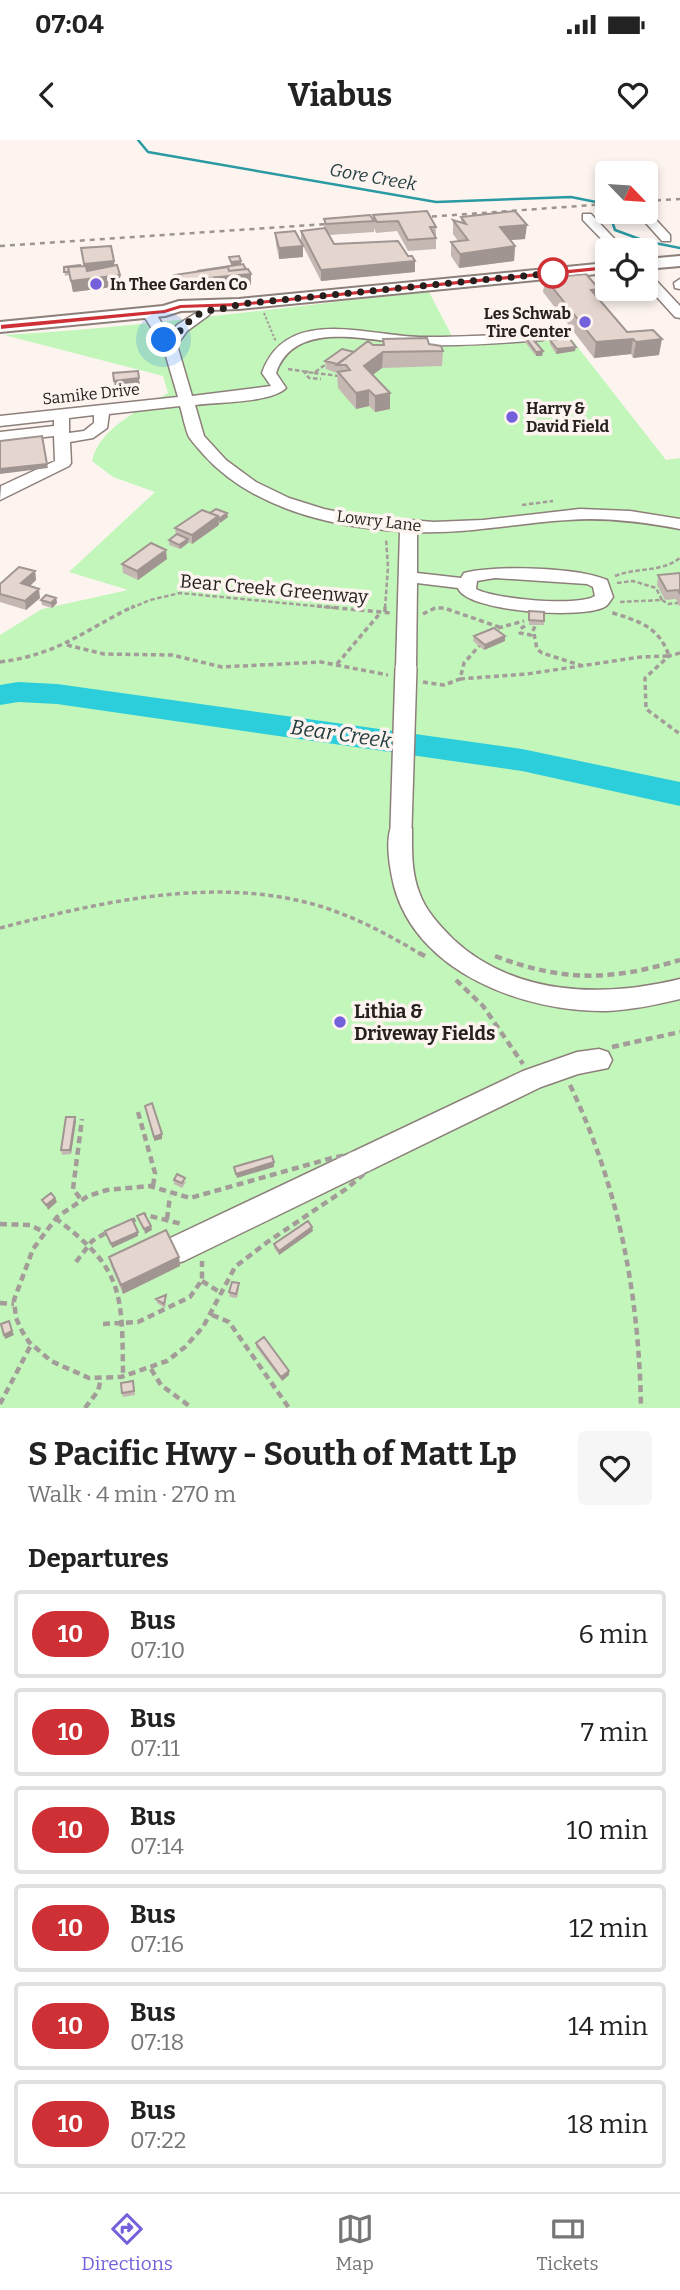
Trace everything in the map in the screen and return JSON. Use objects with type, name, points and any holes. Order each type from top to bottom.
[{"type":"main road","points":[[658,263],[680,261]]},
{"type":"main road","points":[[0,327],[157,312],[180,306],[239,304],[595,269]]},
{"type":"main road","points":[[157,312],[177,315],[228,310],[239,304]]},
{"type":"street","points":[[587,216],[608,238]]},
{"type":"street","points":[[653,224],[666,238]]},
{"type":"street","points":[[658,291],[680,314]]},
{"type":"street","name":"Lowry Lane","points":[[157,312],[163,338],[170,345],[197,437],[205,450],[233,475],[254,488],[323,514],[409,527],[475,526],[553,516],[599,514],[680,524]]},
{"type":"street","points":[[170,345],[182,328],[204,312]]},
{"type":"street","points":[[284,348],[303,339],[339,333],[411,341],[543,336]]},
{"type":"street","name":"Samike Drive","points":[[0,421],[62,428],[101,411],[276,390],[278,388],[269,373],[270,365],[284,348]]},
{"type":"street","points":[[0,437],[62,428],[88,435],[102,425],[101,411]]},
{"type":"street","points":[[0,495],[7,489],[48,474],[63,463],[62,428]]},
{"type":"street","points":[[409,527],[401,867],[410,898],[439,939],[475,967],[525,990],[577,1002],[642,999],[680,989]]},
{"type":"street","points":[[495,572],[585,578],[602,593],[484,601],[467,591],[467,584],[470,577],[495,572]]},
{"type":"street","points":[[407,577],[467,584]]},
{"type":"street","points":[[184,1247],[532,1079],[562,1068],[599,1060]]},
{"type":"path","points":[[263,311],[278,346],[284,348]]},
{"type":"path","points":[[314,373],[334,358]]},
{"type":"path","points":[[283,369],[342,377]]},
{"type":"path","points":[[308,371],[305,373],[309,378],[321,379]]},
{"type":"path","points":[[517,505],[555,501]]},
{"type":"path","points":[[337,664],[383,612],[388,567],[385,531]]},
{"type":"path","points":[[602,593],[625,571],[663,570],[671,567],[680,558]]},
{"type":"path","points":[[602,593],[633,581],[656,588],[662,600],[668,604],[678,603]]},
{"type":"path","name":"Bear Creek Greenway","points":[[0,662],[23,659],[65,644],[139,602],[180,593],[393,613]]},
{"type":"path","points":[[602,593],[631,603],[662,600]]},
{"type":"path","points":[[602,593],[663,637],[669,656]]},
{"type":"path","points":[[420,614],[441,607],[499,627],[537,621],[534,632],[537,649],[585,667]]},
{"type":"path","points":[[520,622],[534,632]]},
{"type":"path","points":[[525,626],[520,629],[520,633],[527,636],[534,632]]},
{"type":"path","points":[[494,635],[499,627]]},
{"type":"path","points":[[460,679],[464,663],[483,643]]},
{"type":"path","points":[[65,644],[104,654],[159,653],[222,667],[255,667],[296,662],[337,664],[405,675],[444,685],[460,679],[585,667],[680,653]]},
{"type":"path","points":[[669,656],[645,678],[645,704],[646,709],[680,734]]},
{"type":"path","points":[[0,928],[142,898],[202,891],[232,892],[298,900],[342,912],[398,939],[428,958]]},
{"type":"path","points":[[488,953],[535,970],[590,979],[639,974],[680,960]]},
{"type":"path","points":[[447,973],[483,1006],[532,1079]]},
{"type":"path","points":[[562,1068],[588,1124],[616,1208],[636,1303],[641,1408]]},
{"type":"path","points":[[138,1112],[155,1173],[153,1186]]},
{"type":"path","points":[[80,1199],[73,1189],[82,1119]]},
{"type":"path","points":[[167,1219],[170,1195]]},
{"type":"path","points":[[103,1324],[138,1322],[190,1297],[205,1272],[184,1247],[187,1227],[146,1215],[126,1224]]},
{"type":"path","points":[[55,1219],[89,1244],[101,1257],[118,1290],[123,1375]]},
{"type":"path","points":[[0,1224],[30,1225],[43,1232]]},
{"type":"path","points":[[76,1262],[89,1244],[117,1227]]},
{"type":"path","points":[[202,1281],[221,1293]]},
{"type":"path","points":[[0,1303],[14,1304]]},
{"type":"path","points":[[212,1315],[229,1322],[289,1408]]},
{"type":"path","points":[[0,1405],[22,1357],[31,1345]]},
{"type":"path","points":[[151,1369],[162,1385],[192,1408]]},
{"type":"path","points":[[85,1408],[98,1391],[101,1379]]},
{"type":"green space","name":"Lithia & Driveway Fields","points":[[429,292],[453,338],[562,327],[666,460],[680,458],[680,1408],[0,1408],[0,635],[42,609],[128,590],[69,572],[155,492],[113,477],[92,461],[96,449],[112,429],[168,393],[163,376],[4,335],[163,322]]},
{"type":"building","points":[[427,211],[436,227],[430,227],[436,238],[408,240],[398,221],[377,222],[373,215]]},
{"type":"building","points":[[515,211],[527,225],[500,227],[515,246],[460,254],[451,242],[468,240],[453,220],[466,224],[461,217]]},
{"type":"building","points":[[370,215],[374,221],[326,224],[324,219]]},
{"type":"building","points":[[325,228],[334,244],[398,241],[415,261],[321,270],[301,231]]},
{"type":"building","points":[[295,231],[303,246],[279,248],[275,233]]},
{"type":"building","points":[[111,246],[114,261],[84,264],[81,248]]},
{"type":"building","points":[[239,256],[241,261],[231,262],[229,257]]},
{"type":"building","points":[[243,264],[246,269],[229,271],[228,267],[197,271]]},
{"type":"building","points":[[117,265],[120,275],[71,281],[68,267],[86,266],[87,271]]},
{"type":"building","points":[[228,267],[229,271],[248,269],[251,274],[176,281],[174,275]]},
{"type":"building","points":[[586,274],[595,284],[595,290],[591,290],[595,295],[595,301],[600,301],[627,332],[653,330],[662,339],[596,342],[545,278]]},
{"type":"building","points":[[525,337],[531,337],[543,351],[536,352]]},
{"type":"building","points":[[427,338],[429,344],[441,346],[443,351],[383,352],[364,366],[390,393],[375,396],[369,390],[356,393],[338,372],[350,370],[346,365],[337,365],[368,341],[373,345],[384,345],[383,339]]},
{"type":"building","points":[[569,338],[576,347],[557,349],[550,340]]},
{"type":"building","points":[[342,349],[354,352],[337,364],[325,361]]},
{"type":"building","points":[[138,371],[139,378],[114,381],[113,373]]},
{"type":"building","points":[[42,436],[47,464],[0,469],[0,441]]},
{"type":"building","points":[[216,509],[227,513],[219,519],[210,513]]},
{"type":"building","points":[[202,510],[218,516],[192,535],[175,528]]},
{"type":"building","points":[[177,534],[188,539],[179,545],[169,540]]},
{"type":"building","points":[[151,543],[166,550],[137,571],[122,564]]},
{"type":"building","points":[[19,567],[35,571],[21,583],[39,589],[25,601],[0,594],[0,584]]},
{"type":"building","points":[[680,573],[680,594],[678,590],[667,591],[658,575]]},
{"type":"building","points":[[46,595],[56,598],[51,603],[41,600]]},
{"type":"building","points":[[529,611],[544,612],[544,621],[529,620]]},
{"type":"building","points":[[494,628],[505,636],[485,645],[474,636]]},
{"type":"building","points":[[152,1103],[162,1134],[154,1137],[145,1106]]},
{"type":"building","points":[[66,1117],[75,1117],[70,1150],[61,1150]]},
{"type":"building","points":[[272,1156],[274,1162],[236,1174],[234,1167]]},
{"type":"building","points":[[177,1174],[185,1178],[182,1183],[174,1180]]},
{"type":"building","points":[[51,1193],[55,1198],[46,1205],[42,1200]]},
{"type":"building","points":[[144,1213],[151,1226],[144,1229],[137,1216]]},
{"type":"building","points":[[132,1219],[138,1232],[111,1244],[105,1231]]},
{"type":"building","points":[[308,1221],[312,1227],[279,1251],[274,1244]]},
{"type":"building","points":[[166,1230],[179,1257],[121,1285],[109,1257]]},
{"type":"building","points":[[232,1282],[239,1283],[236,1294],[229,1292]]},
{"type":"building","points":[[166,1295],[164,1304],[156,1299]]},
{"type":"building","points":[[9,1321],[12,1331],[4,1335],[1,1324]]},
{"type":"building","points":[[264,1337],[289,1371],[281,1377],[256,1343]]},
{"type":"building","points":[[133,1381],[134,1391],[122,1393],[121,1383]]},
{"type":"waterway","name":"Gore Creek","points":[[138,140],[148,152],[436,202],[571,197],[595,202]]},
{"type":"waterway","name":"Gore Creek","points":[[613,224],[615,230],[645,241],[680,248]]},
{"type":"waterway","name":"Bear Creek","points":[[0,695],[18,692],[57,694],[522,760],[680,794]]},
{"type":"railway","points":[[658,200],[680,199]]},
{"type":"railway","points":[[412,218],[595,205]]},
{"type":"railway","points":[[0,246],[342,223]]},
{"type":"bus line","name":"10","points":[[0,327],[165,311],[180,306],[239,304],[595,269]]},
{"type":"place","name":"In Thee Garden Co","points":[[96,284]]},
{"type":"place","name":"Les Schwab Tire Center","points":[[585,322]]},
{"type":"place","name":"Harry & David Field","points":[[512,417]]},
{"type":"place","name":"Lithia & Driveway Fields","points":[[340,1022]]},
{"type":"route","points":[[164,340],[170,345],[182,328],[204,312],[228,310],[239,304],[553,273]]}]
